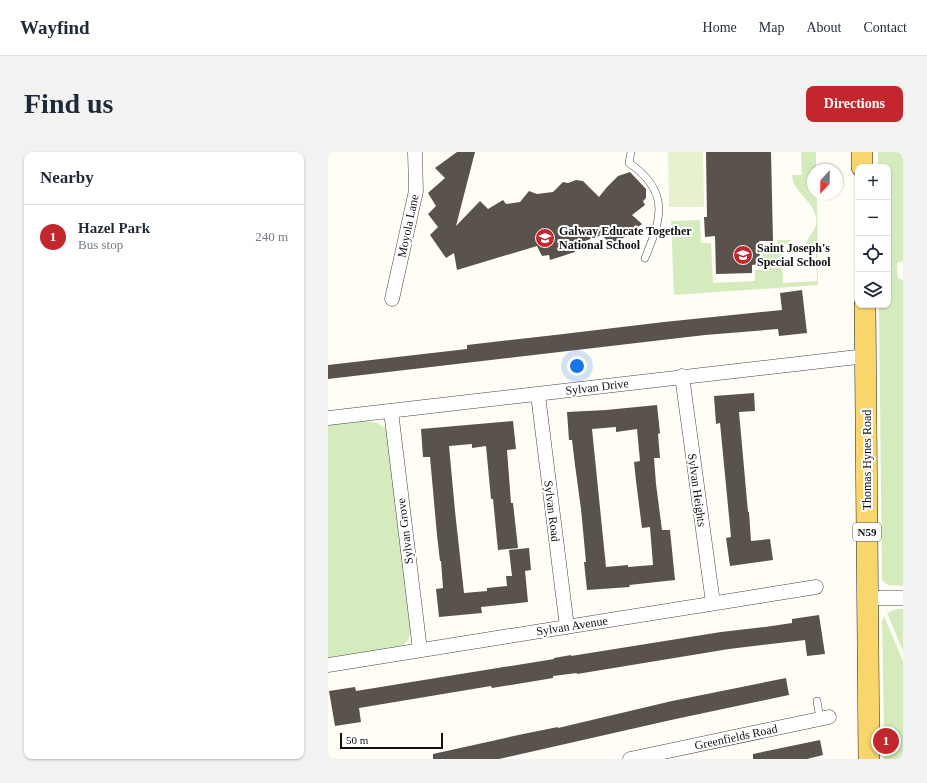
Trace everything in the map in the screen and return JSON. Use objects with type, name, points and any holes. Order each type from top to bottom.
[{"type":"main road","points":[[862,152],[862,164]]},
{"type":"main road","name":"Thomas Hynes Road","points":[[865,308],[869,759]]},
{"type":"street","name":"Moyola Lane","points":[[392,299],[416,191],[415,152]]},
{"type":"street","name":"Sylvan Drive","points":[[328,418],[866,356]]},
{"type":"street","name":"Sylvan Heights","points":[[682,376],[713,603]]},
{"type":"street","name":"Sylvan Road","points":[[538,394],[567,627]]},
{"type":"street","name":"Sylvan Grove","points":[[391,411],[420,650]]},
{"type":"street","name":"Sylvan Avenue","points":[[328,665],[816,587]]},
{"type":"street","points":[[868,598],[903,598]]},
{"type":"street","name":"Greenfields Road","points":[[630,759],[824,718]]},
{"type":"lane","points":[[631,152],[629,163],[645,176],[655,188],[658,202],[659,210],[656,228],[645,258]]},
{"type":"lane","name":"Greenfields Road","points":[[817,701],[824,718]]},
{"type":"green space","points":[[668,152],[703,152],[704,207],[669,207]]},
{"type":"green space","points":[[801,152],[816,152],[816,164],[807,164],[807,200],[817,200],[818,285],[674,295],[671,221],[700,220],[701,243],[711,243],[713,283],[755,281],[755,270],[763,270],[763,247],[777,247],[777,240],[791,240],[791,244],[781,244],[783,283],[817,281],[816,252],[806,251],[807,241],[816,225],[815,214],[810,204],[795,186],[792,175],[802,175]]},
{"type":"green space","points":[[878,152],[903,152],[903,261],[897,263],[898,278],[903,280],[903,586],[888,585],[882,580],[879,308],[891,308],[891,164],[878,164]]},
{"type":"green space","points":[[366,421],[377,423],[387,429],[411,626],[410,633],[408,640],[401,646],[328,658],[328,425]]},
{"type":"green space","points":[[896,609],[903,609],[903,651],[887,613]]},
{"type":"green space","points":[[884,616],[903,661],[903,759],[884,759],[884,747],[890,747],[889,731],[884,732],[882,621]]},
{"type":"building","points":[[457,152],[475,152],[456,226],[480,201],[488,209],[503,200],[506,204],[520,202],[529,191],[537,194],[553,192],[563,182],[568,183],[576,180],[583,181],[599,197],[618,176],[630,172],[646,189],[646,198],[643,201],[645,205],[632,215],[642,224],[612,246],[602,235],[582,242],[582,245],[574,247],[575,252],[550,260],[549,255],[542,256],[537,246],[457,270],[454,253],[446,258],[430,235],[438,227],[428,214],[436,206],[428,193],[445,178],[435,168]]},
{"type":"building","points":[[706,152],[771,152],[773,241],[759,241],[760,264],[752,265],[752,273],[716,274],[715,236],[705,237],[704,217],[707,217]]},
{"type":"building","points":[[802,290],[807,333],[779,336],[778,329],[705,335],[328,379],[328,365],[467,349],[467,345],[782,310],[780,293]]},
{"type":"building","points":[[754,393],[755,411],[739,412],[751,541],[770,539],[773,560],[730,566],[726,538],[731,537],[720,423],[716,424],[714,396]]},
{"type":"building","points":[[657,405],[660,433],[658,434],[660,458],[654,458],[656,484],[662,530],[670,530],[675,580],[629,585],[630,587],[587,590],[581,509],[572,440],[569,440],[567,412]],"holes":[[[616,427],[616,432],[637,429],[640,461],[634,462],[636,481],[642,528],[650,527],[653,565],[606,567],[592,429]]]},
{"type":"building","points":[[513,421],[516,449],[507,450],[511,503],[513,503],[518,548],[498,550],[486,446],[472,448],[472,444],[449,446],[464,593],[487,591],[487,588],[507,586],[506,576],[512,576],[509,550],[529,548],[531,570],[525,571],[528,602],[481,607],[482,613],[439,617],[436,589],[443,588],[441,561],[437,535],[430,457],[423,457],[421,429]]},
{"type":"building","points":[[819,615],[825,654],[807,656],[805,640],[729,649],[359,708],[361,722],[335,726],[329,691],[355,687],[356,691],[571,655],[721,632],[792,623],[792,619]]},
{"type":"building","points":[[786,678],[789,695],[499,759],[433,759],[433,754],[523,734],[558,728],[672,701]]},
{"type":"building","points":[[820,740],[823,755],[807,759],[753,759],[753,754]]},
{"type":"place","name":"Galway Educate Together National School","points":[[545,238]]},
{"type":"place","name":"Saint Joseph's Special School","points":[[743,255]]},
{"type":"place","name":"Hazel Park","points":[[886,741]]}]
